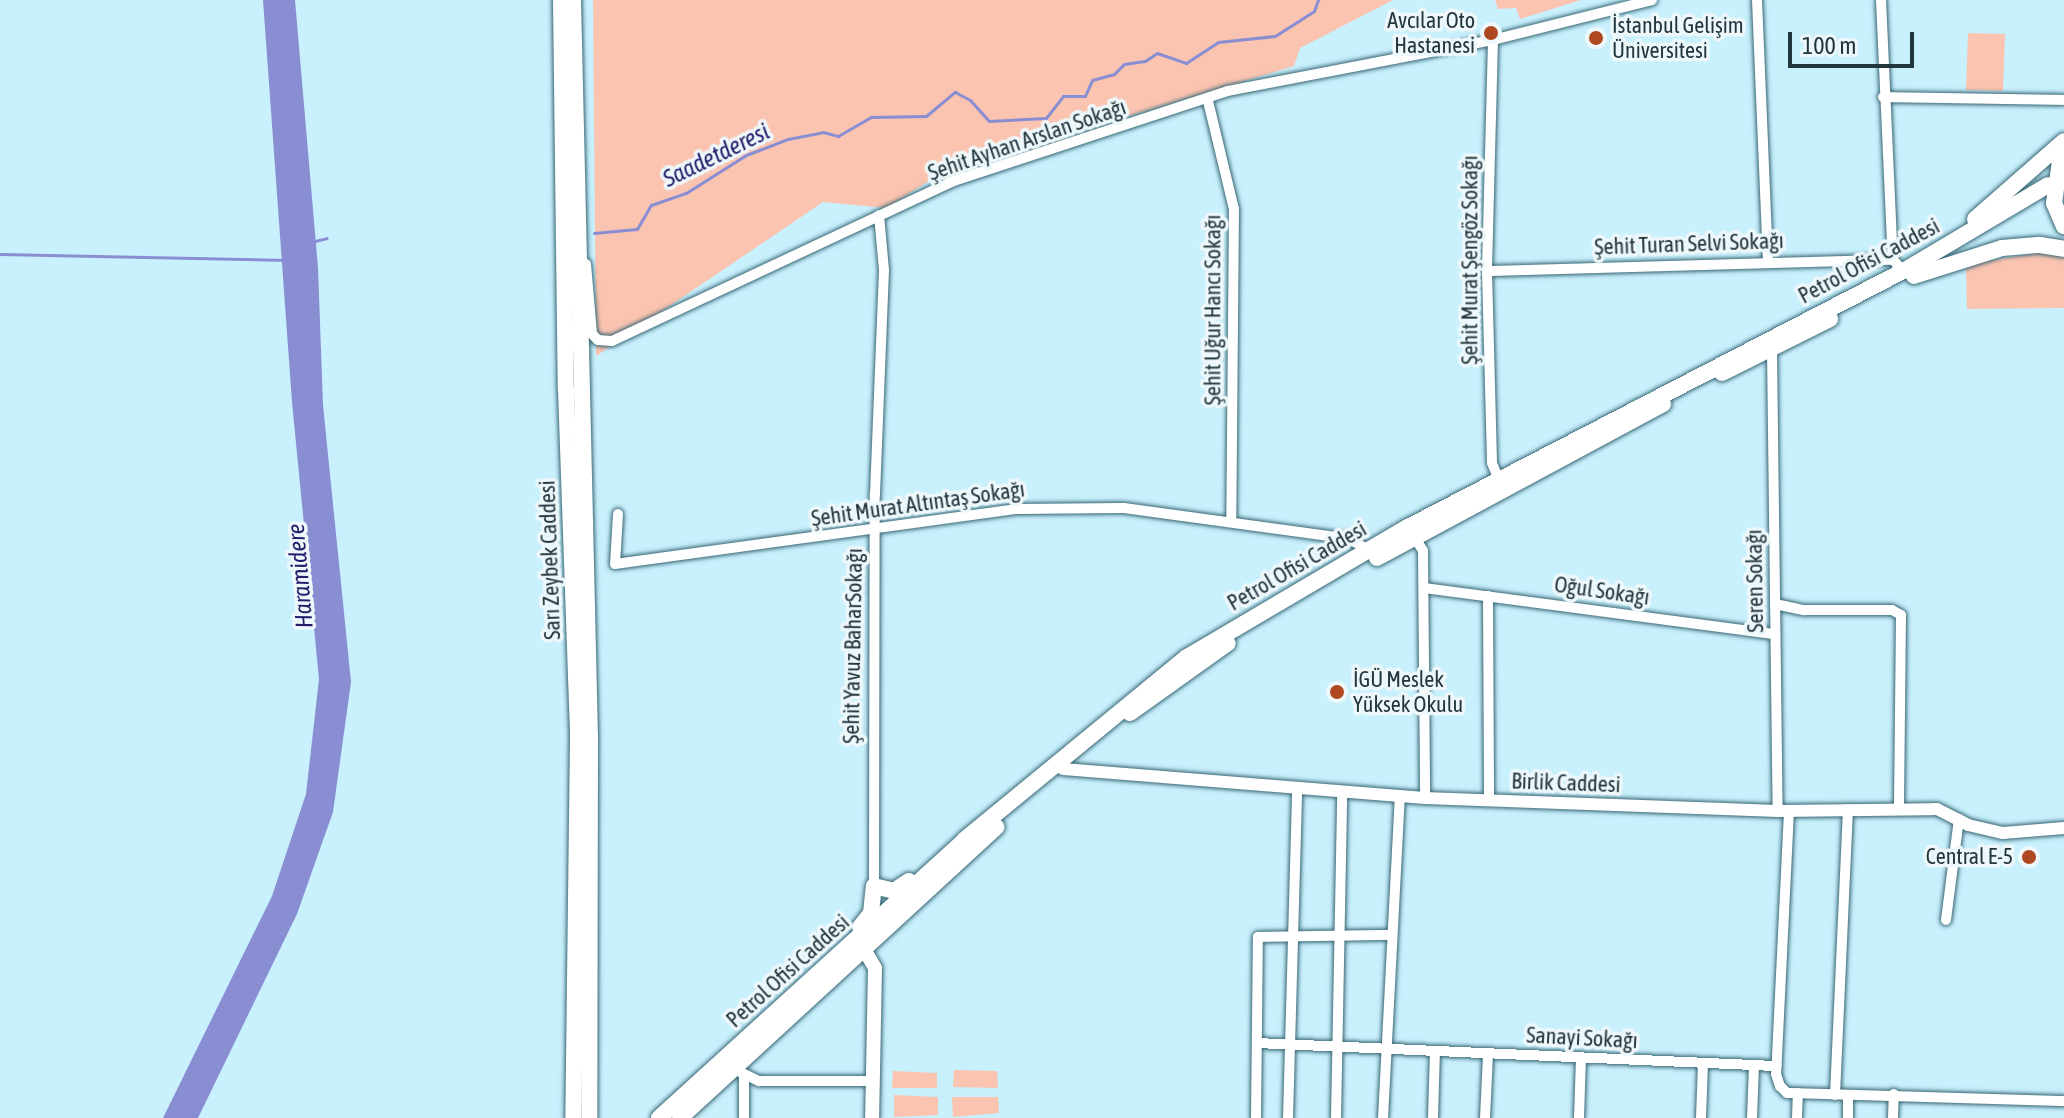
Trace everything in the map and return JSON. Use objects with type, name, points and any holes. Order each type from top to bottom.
[{"type":"main road","name":"Sarı Zeybek Caddesi","points":[[561,0],[566,390],[578,735],[573,1118]]},
{"type":"main road","name":"Sarı Zeybek Caddesi","points":[[573,0],[590,735],[589,1086],[592,1118]]},
{"type":"main road","points":[[2064,141],[2054,187],[2064,226]]},
{"type":"main road","points":[[1932,255],[2064,141]]},
{"type":"main road","name":"Petrol Ofisi Caddesi","points":[[680,1114],[821,971],[968,844],[1139,706],[1229,642],[1412,532],[1498,478],[1904,269],[1932,255],[2047,190],[1904,269],[1772,350],[1412,532],[1369,550],[1259,611],[1127,702],[991,802],[995,821]]},
{"type":"main road","points":[[1904,269],[2002,248],[2040,245],[2064,249]]},
{"type":"main road","points":[[821,971],[868,918],[874,886],[887,891],[901,888],[950,844],[968,844]]},
{"type":"main road","name":"Petrol Ofisi Caddesi","points":[[680,1114],[739,1072],[864,949],[969,866],[968,844]]},
{"type":"main road","points":[[864,949],[875,968],[872,1118]]},
{"type":"main road","points":[[657,1118],[680,1114]]},
{"type":"street","name":"Şehit Ayhan Arslan Sokağı","points":[[577,178],[592,334],[605,342],[683,311],[954,181],[1254,84],[1493,40],[1652,0]]},
{"type":"street","points":[[1757,0],[1768,260]]},
{"type":"street","points":[[1881,0],[1883,97],[1904,269]]},
{"type":"street","name":"Şehit Murat Şengöz Sokağı","points":[[1493,40],[1487,271],[1492,463],[1498,478]]},
{"type":"street","points":[[1883,97],[2064,100]]},
{"type":"street","name":"Şehit Uğur Hancı Sokağı","points":[[1208,101],[1234,209],[1231,522]]},
{"type":"street","name":"Şehit Yavuz BaharSokağı","points":[[874,886],[875,529],[884,270],[879,215]]},
{"type":"street","name":"Şehit Turan Selvi Sokağı","points":[[1487,271],[1768,260],[1904,269]]},
{"type":"street","name":"Seren Sokağı","points":[[1772,350],[1775,634],[1784,811],[1776,1066],[1780,1086],[1798,1093]]},
{"type":"street","name":"Şehit Murat Altıntaş Sokağı","points":[[618,514],[615,564],[1017,509],[1124,508],[1349,539],[1369,550]]},
{"type":"street","points":[[1412,532],[1423,551],[1425,798]]},
{"type":"street","name":"Oğul Sokağı","points":[[1424,588],[1775,634]]},
{"type":"street","points":[[1488,596],[1489,800]]},
{"type":"street","points":[[1775,604],[1804,610],[1892,610],[1901,615],[1899,809]]},
{"type":"street","name":"Birlik Caddesi","points":[[1063,769],[1084,775],[1425,798],[1784,811],[1937,809],[2003,833],[2064,828]]},
{"type":"street","points":[[1288,1118],[1290,936],[1297,787]]},
{"type":"street","points":[[1336,1118],[1342,791]]},
{"type":"street","points":[[1383,1118],[1400,796]]},
{"type":"street","points":[[1835,1095],[1848,809]]},
{"type":"street","points":[[1946,920],[1945,895],[1957,858],[1959,819]]},
{"type":"street","points":[[1256,1118],[1258,937],[1392,935]]},
{"type":"street","name":"Sanayi Sokağı","points":[[1257,1043],[1290,1048],[1776,1066]]},
{"type":"street","points":[[1433,1118],[1435,1052]]},
{"type":"street","points":[[1485,1118],[1488,1054]]},
{"type":"street","points":[[1579,1118],[1581,1058]]},
{"type":"street","points":[[1701,1118],[1703,1064]]},
{"type":"street","points":[[1752,1118],[1754,1066]]},
{"type":"street","points":[[739,1072],[759,1081],[872,1081]]},
{"type":"street","points":[[739,1072],[744,1118]]},
{"type":"street","points":[[1797,1118],[1798,1093],[2064,1101]]},
{"type":"street","points":[[1893,1118],[1894,1094]]},
{"type":"street","points":[[1848,1095],[1848,1118]]},
{"type":"shaded area","points":[[593,0],[1393,0],[1300,48],[1294,66],[942,173],[886,208],[823,202],[596,356]]},
{"type":"shaded area","points":[[1495,0],[1581,0],[1520,19],[1516,8],[1498,9]]},
{"type":"shaded area","points":[[1968,33],[2005,34],[2003,91],[1966,90]]},
{"type":"shaded area","points":[[2044,252],[2064,257],[2064,308],[1967,309],[1966,264]]},
{"type":"shaded area","points":[[954,1070],[997,1071],[998,1088],[953,1087]]},
{"type":"shaded area","points":[[893,1071],[937,1073],[937,1088],[892,1088]]},
{"type":"shaded area","points":[[894,1095],[938,1097],[938,1115],[894,1117]]},
{"type":"shaded area","points":[[952,1097],[998,1097],[999,1113],[953,1117]]},
{"type":"water","points":[[263,0],[295,0],[318,268],[323,405],[351,682],[333,812],[297,914],[198,1118],[163,1118],[272,896],[306,794],[319,679],[292,402]]},
{"type":"waterway","name":"Saadetderesi","points":[[594,233],[637,229],[651,205],[686,193],[746,155],[788,139],[823,132],[838,136],[871,117],[926,116],[955,92],[970,100],[989,121],[1046,118],[1063,96],[1085,96],[1092,80],[1114,74],[1124,64],[1145,61],[1157,53],[1186,63],[1218,42],[1275,36],[1314,11],[1318,0]]},
{"type":"waterway","name":"Saadetderesi","points":[[315,241],[327,238]]},
{"type":"waterway","points":[[0,254],[288,260]]},
{"type":"place","name":"Avcılar Oto Hastanesi","points":[[1491,33]]},
{"type":"place","name":"İstanbul Gelişim Üniversitesi","points":[[1596,38]]},
{"type":"place","name":"İGÜ Meslek Yüksek Okulu","points":[[1337,692]]},
{"type":"place","name":"Central E-5","points":[[2029,857]]},
{"type":"water label","name":"Haramidere","points":[[300,576]]}]
